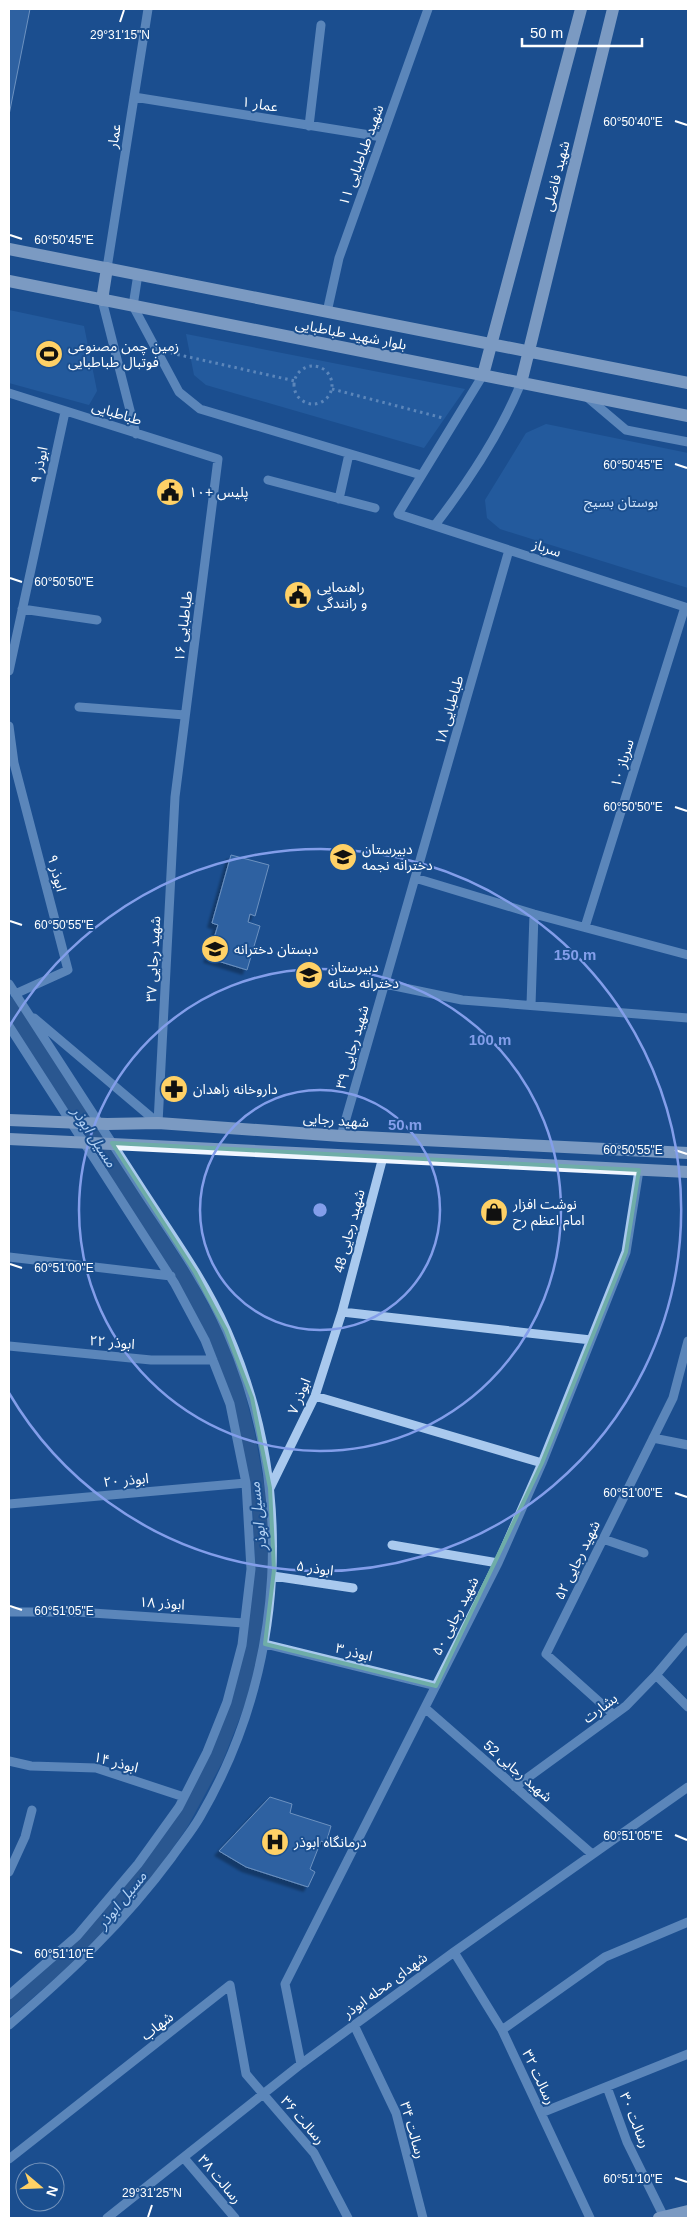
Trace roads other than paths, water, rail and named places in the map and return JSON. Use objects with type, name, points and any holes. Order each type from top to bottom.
[{"type":"main road","name":"شهید فاضلی","points":[[483,375],[581,9]]},
{"type":"main road","name":"شهید فاضلی","points":[[521,383],[614,9]]},
{"type":"main road","name":"بلوار شهید طباطبایی","points":[[9,249],[688,383]]},
{"type":"main road","points":[[102,300],[107,268]]},
{"type":"main road","name":"بلوار شهید طباطبایی","points":[[9,280],[688,416]]},
{"type":"main road","name":"شهید رجایی","points":[[9,1120],[99,1124],[158,1123],[341,1136],[688,1153]]},
{"type":"main road","points":[[9,1139],[688,1172]]},
{"type":"main road","points":[[661,2218],[688,2211]]},
{"type":"street","name":"عمار","points":[[107,268],[148,9]]},
{"type":"street","name":"شهید طباطبایی ۱۱","points":[[327,312],[339,258],[428,9]]},
{"type":"street","points":[[309,126],[321,25]]},
{"type":"street","name":"عمار ۱","points":[[134,97],[382,138]]},
{"type":"street","points":[[138,274],[133,306],[179,392],[200,410],[349,454],[421,475],[483,375]]},
{"type":"street","points":[[102,300],[136,434]]},
{"type":"street","points":[[435,525],[462,491],[511,409],[521,383]]},
{"type":"street","name":"طباطبایی","points":[[9,392],[65,412],[218,459]]},
{"type":"street","points":[[585,396],[626,430],[688,442]]},
{"type":"street","name":"ابوذر ۹","points":[[9,672],[65,412]]},
{"type":"street","points":[[339,499],[349,454]]},
{"type":"street","name":"طباطبایی ۱۶","points":[[175,797],[218,459]]},
{"type":"street","name":"سرباز","points":[[421,475],[398,514],[687,607]]},
{"type":"street","points":[[268,480],[374,508]]},
{"type":"street","name":"طباطبایی ۱۸","points":[[415,878],[509,550]]},
{"type":"street","name":"سرباز ۱۰","points":[[584,927],[687,607]]},
{"type":"street","points":[[22,609],[97,620]]},
{"type":"street","points":[[79,708],[185,715]]},
{"type":"street","name":"ابوذر ۹","points":[[9,726],[14,763],[68,970],[15,994]]},
{"type":"street","name":"شهید رجایی ۳۷","points":[[158,1123],[175,797]]},
{"type":"street","points":[[415,878],[534,914],[687,952]]},
{"type":"street","name":"شهید رجایی ۳۹","points":[[341,1136],[415,878]]},
{"type":"street","points":[[530,1006],[534,914]]},
{"type":"street","points":[[9,984],[195,1272],[226,1330],[252,1398],[270,1488],[273,1576],[265,1644],[249,1710],[228,1762],[199,1819],[156,1879],[106,1938],[9,2025]]},
{"type":"street","points":[[385,984],[462,1000],[688,1018]]},
{"type":"street","points":[[26,1011],[158,1123]]},
{"type":"street","points":[[9,1026],[171,1276],[205,1340],[230,1404],[246,1483],[251,1569],[242,1645],[227,1702],[207,1752],[184,1797],[138,1864],[77,1936],[9,1995]]},
{"type":"street","name":"شهید رجایی 48","points":[[342,1312],[383,1157]]},
{"type":"street","name":"شهید رجایی ۵۰","points":[[301,2064],[285,1984],[498,1563],[542,1463],[626,1252],[639,1170]]},
{"type":"street","points":[[9,1257],[171,1276]]},
{"type":"street","points":[[342,1312],[591,1340]]},
{"type":"street","name":"ابوذر ۷","points":[[270,1488],[316,1396],[342,1312]]},
{"type":"street","name":"شهید رجایی ۵۲","points":[[614,1715],[546,1654],[673,1398],[688,1341]]},
{"type":"street","name":"ابوذر ۲۲","points":[[9,1346],[151,1360],[213,1360]]},
{"type":"street","points":[[316,1396],[542,1463]]},
{"type":"street","points":[[653,1438],[688,1445]]},
{"type":"street","name":"ابوذر ۲۰","points":[[9,1504],[246,1483]]},
{"type":"street","points":[[603,1540],[644,1553]]},
{"type":"street","points":[[392,1545],[498,1563]]},
{"type":"street","name":"ابوذر ۵","points":[[273,1576],[353,1588]]},
{"type":"street","name":"ابوذر ۱۸","points":[[9,1612],[77,1612],[244,1623]]},
{"type":"street","name":"بشارت","points":[[515,1787],[626,1706],[656,1675],[688,1637]]},
{"type":"street","name":"ابوذر ۳","points":[[265,1644],[436,1686]]},
{"type":"street","points":[[656,1675],[688,1707]]},
{"type":"street","name":"شهید رجایی 52","points":[[425,1708],[592,1854]]},
{"type":"street","name":"ابوذر ۱۴","points":[[9,1761],[31,1766],[96,1768],[184,1797]]},
{"type":"street","name":"شهدای محله ابوذر","points":[[111,2217],[301,2064],[454,1952],[688,1786]]},
{"type":"street","points":[[9,1872],[25,1837],[32,1810]]},
{"type":"street","points":[[502,2030],[605,1957],[688,1922]]},
{"type":"street","name":"رسالت ۳۲","points":[[454,1952],[502,2030],[590,2218]]},
{"type":"street","name":"شهاب","points":[[9,2159],[230,1985],[246,2074],[263,2095]]},
{"type":"street","name":"رسالت ۳۴","points":[[354,2025],[396,2113],[424,2218]]},
{"type":"street","points":[[541,2113],[688,2054]]},
{"type":"street","name":"رسالت ۳۰","points":[[607,2087],[627,2142],[661,2218]]},
{"type":"street","name":"رسالت ۳۶","points":[[263,2095],[314,2153],[348,2218]]},
{"type":"street","name":"رسالت ۳۸","points":[[184,2158],[235,2218]]},
{"type":"waterway","name":"مسیل ابوذر","points":[[9,1005],[188,1283],[218,1339],[234,1382],[247,1435],[261,1512],[263,1563],[254,1640],[239,1698],[215,1759],[180,1824],[142,1878],[94,1934],[9,2008]]},
{"type":"place","name":"زمین چمن مصنوعی فوتبال طباطبایی","points":[[49,354]]},
{"type":"place","name":"پلیس +۱۰","points":[[170,492]]},
{"type":"place","name":"راهنمایی و رانندگی","points":[[298,595]]},
{"type":"place","name":"دبیرستان دخترانه نجمه","points":[[343,857]]},
{"type":"place","name":"دبستان دخترانه","points":[[215,949]]},
{"type":"place","name":"دبیرستان دخترانه حنانه","points":[[309,975]]},
{"type":"place","name":"داروخانه زاهدان","points":[[174,1089]]},
{"type":"place","name":"نوشت افزار امام اعظم رح","points":[[494,1212]]},
{"type":"place","name":"درمانگاه ابوذر","points":[[275,1842]]},
{"type":"park label","name":"بوستان بسیج","points":[[621,502]]}]
